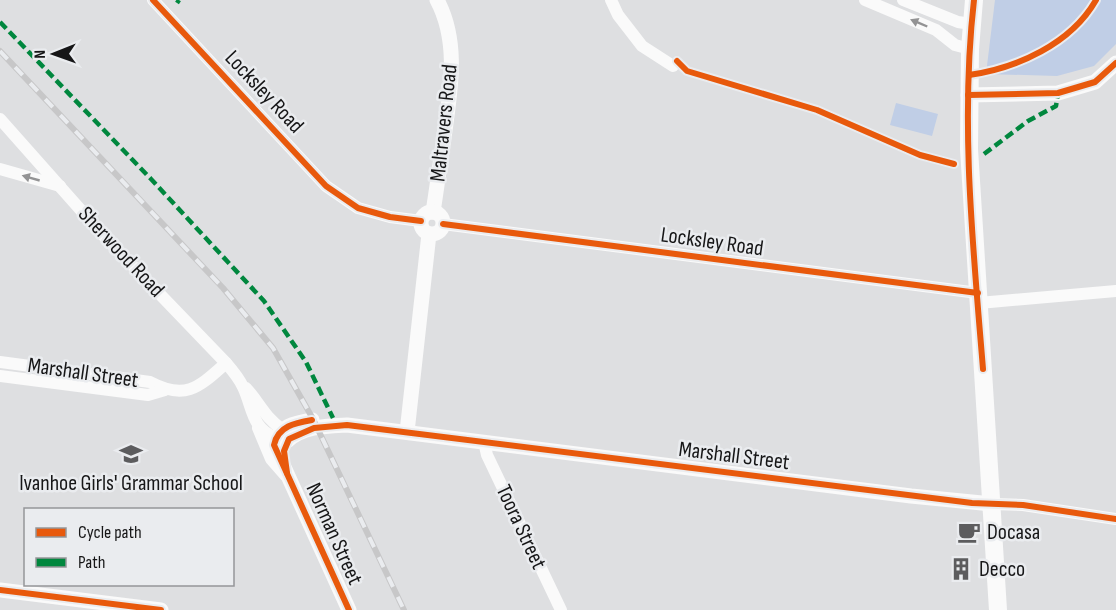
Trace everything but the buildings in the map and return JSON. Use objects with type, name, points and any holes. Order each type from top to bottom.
[{"type":"main road","points":[[974,0],[968,95],[969,149],[998,610]]},
{"type":"street","name":"Locksley Road","points":[[153,0],[326,186],[358,208],[390,218],[978,298],[1116,291]]},
{"type":"street","name":"Maltravers Road","points":[[407,432],[431,223],[450,95],[452,62],[448,27],[437,0]]},
{"type":"street","points":[[610,0],[618,15],[642,46],[673,66]]},
{"type":"street","points":[[865,0],[936,30],[956,45],[970,49]]},
{"type":"street","points":[[903,0],[958,22],[972,24]]},
{"type":"street","points":[[968,95],[1058,93],[1095,82],[1116,63]]},
{"type":"street","name":"Sherwood Road","points":[[2,125],[102,234],[226,363],[257,400],[282,436]]},
{"type":"street","points":[[0,169],[61,187]]},
{"type":"street","name":"Marshall Street","points":[[0,362],[150,382],[165,390],[180,392],[206,381],[226,363]]},
{"type":"street","name":"Marshall Street","points":[[0,376],[148,394],[165,390]]},
{"type":"street","name":"Sherwood Road","points":[[243,386],[260,429],[282,436]]},
{"type":"street","points":[[254,416],[271,459],[289,478]]},
{"type":"street","name":"Marshall Street","points":[[282,436],[314,428],[347,425],[972,504],[1023,505],[1116,519]]},
{"type":"street","name":"Norman Street","points":[[282,436],[275,448],[349,610]]},
{"type":"street","name":"Toora Street","points":[[484,442],[487,455],[561,610]]},
{"type":"street","points":[[0,590],[160,610]]},
{"type":"shaded area","points":[[995,0],[1116,0],[1116,44],[1094,66],[1057,76],[986,74]]},
{"type":"shaded area","points":[[896,103],[938,114],[932,136],[890,125]]},
{"type":"railway","points":[[0,51],[223,288],[273,348],[313,419],[404,610]]},
{"type":"marked path","points":[[0,22],[264,301],[306,362],[333,418]]},
{"type":"marked path","points":[[984,154],[1028,121],[1056,106],[1058,93]]},
{"type":"cycle path","points":[[153,0],[326,186],[358,208],[390,217],[421,221]]},
{"type":"cycle path","points":[[974,0],[970,46],[968,138],[972,231],[983,369]]},
{"type":"cycle path","points":[[969,75],[1006,67],[1041,51],[1072,29],[1096,0]]},
{"type":"cycle path","points":[[677,61],[687,71],[817,110],[920,155],[954,164]]},
{"type":"cycle path","points":[[968,95],[1058,93],[1095,82],[1116,63]]},
{"type":"cycle path","points":[[443,224],[978,293]]},
{"type":"cycle path","points":[[312,420],[288,426],[279,434],[274,445],[349,610]]},
{"type":"cycle path","points":[[287,473],[284,451],[289,439],[314,428],[347,425],[972,503],[1023,505],[1116,519]]},
{"type":"cycle path","points":[[0,590],[161,610]]},
{"type":"place","name":"Ivanhoe Girls' Grammar School","points":[[131,454]]},
{"type":"place","name":"Docasa","points":[[969,532]]},
{"type":"place","name":"Decco","points":[[961,569]]}]
